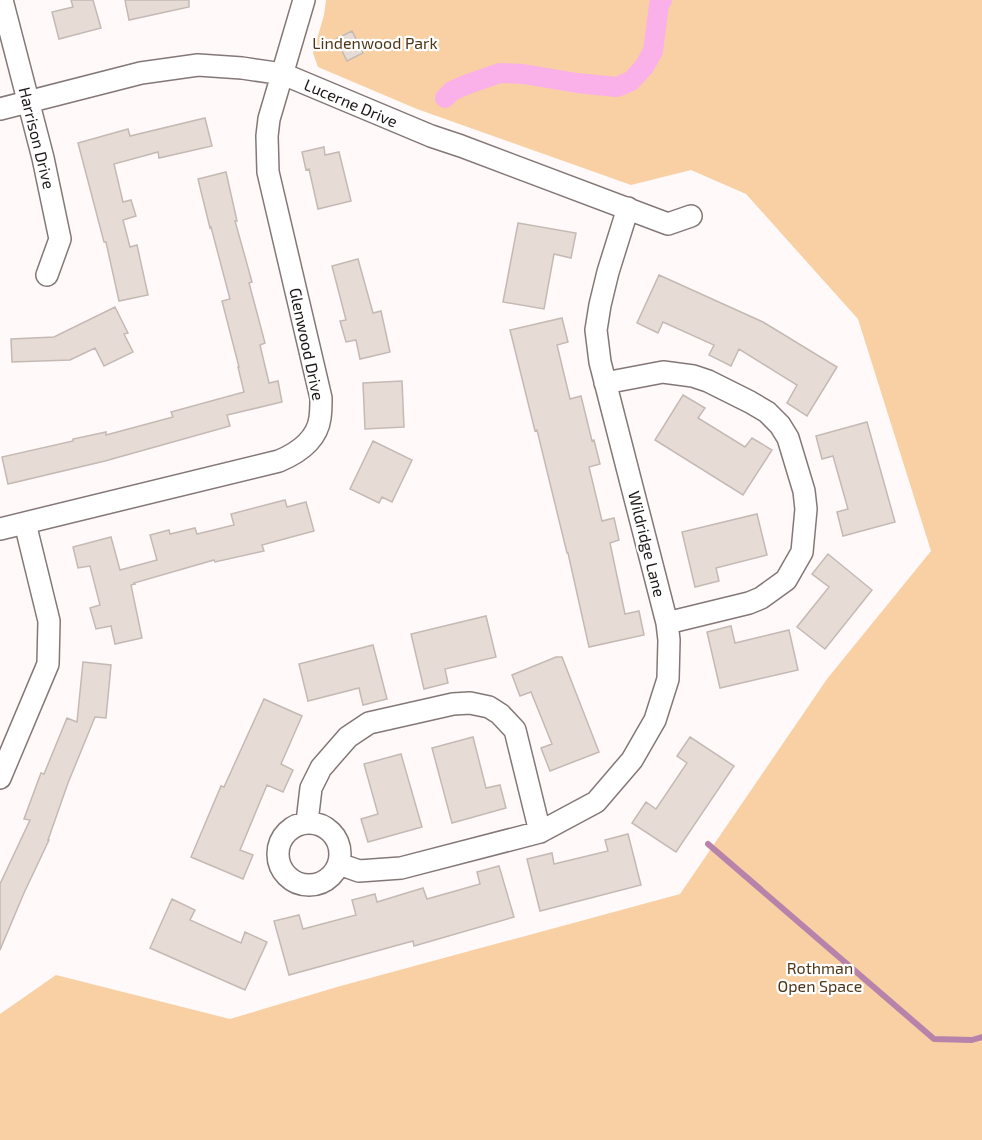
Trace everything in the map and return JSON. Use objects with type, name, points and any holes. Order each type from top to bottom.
[{"type":"street","name":"Harrison Drive","points":[[2,0],[43,158],[60,239],[47,275]]},
{"type":"street","name":"Glenwood Drive","points":[[0,530],[279,461],[293,455],[311,440],[320,420],[321,398],[268,172],[267,136],[269,119],[304,0]]},
{"type":"street","name":"Lucerne Drive","points":[[0,109],[141,73],[198,65],[283,74],[430,136],[668,224],[691,216]]},
{"type":"street","name":"Wildridge Lane","points":[[339,864],[359,871],[401,868],[540,832],[596,802],[632,760],[655,720],[668,679],[667,623],[605,383],[596,330],[608,272],[628,208]]},
{"type":"street","points":[[605,383],[663,372],[679,374],[708,381],[750,402],[767,412],[780,425],[788,438],[804,491],[806,509],[802,552],[786,580],[761,598],[749,603],[667,623]]},
{"type":"street","points":[[0,778],[48,664],[49,621],[25,523]]},
{"type":"street","points":[[307,822],[311,788],[321,768],[348,737],[369,723],[453,704],[470,703],[489,707],[500,714],[514,730],[540,832]]},
{"type":"street","points":[[307,822],[322,825],[334,835],[340,849],[339,864],[331,877],[318,885],[302,885],[289,879],[279,867],[277,852],[282,837],[292,827],[307,822]]},
{"type":"green space","name":"Rothman Open Space","points":[[326,0],[982,0],[982,1140],[0,1140],[0,1014],[56,975],[230,1019],[337,987],[680,894],[827,679],[931,551],[858,319],[746,194],[691,170],[631,185],[417,109],[318,67],[313,53]]},
{"type":"building","points":[[71,0],[93,0],[101,28],[59,39],[52,12],[73,7]]},
{"type":"building","points":[[125,0],[189,0],[189,7],[129,20]]},
{"type":"building","points":[[352,31],[363,53],[347,61],[336,39]]},
{"type":"building","points":[[205,118],[212,146],[159,158],[158,152],[114,164],[123,202],[131,200],[136,216],[123,220],[130,247],[137,245],[148,295],[119,301],[106,242],[104,242],[78,143],[128,129],[130,136]]},
{"type":"building","points":[[324,147],[325,155],[339,152],[351,201],[318,209],[309,169],[306,170],[302,152]]},
{"type":"building","points":[[226,172],[237,221],[235,221],[252,282],[249,283],[265,343],[260,345],[269,383],[278,381],[282,402],[227,415],[230,426],[105,461],[8,484],[2,457],[106,432],[106,435],[173,417],[171,412],[244,392],[222,301],[230,299],[198,179]]},
{"type":"building","points":[[518,223],[576,233],[571,258],[554,254],[544,309],[503,302]]},
{"type":"building","points":[[358,259],[373,313],[381,311],[390,352],[360,359],[356,340],[346,342],[340,321],[346,320],[332,266]]},
{"type":"building","points":[[659,275],[763,322],[837,367],[807,416],[787,403],[797,385],[739,349],[731,366],[709,355],[714,345],[663,322],[658,333],[637,323]]},
{"type":"building","points":[[115,307],[128,333],[124,334],[133,352],[104,366],[95,348],[70,360],[12,362],[11,339],[54,337]]},
{"type":"building","points":[[562,318],[568,342],[557,345],[570,399],[581,396],[592,441],[594,440],[600,464],[589,467],[602,521],[614,518],[619,540],[610,543],[625,614],[639,611],[644,635],[589,647],[568,553],[510,330]]},
{"type":"building","points":[[402,381],[404,427],[365,429],[363,383]]},
{"type":"building","points":[[683,395],[705,408],[698,418],[745,447],[752,438],[772,450],[743,495],[655,440]]},
{"type":"building","points":[[867,422],[895,522],[843,536],[837,512],[848,509],[833,456],[822,459],[816,436]]},
{"type":"building","points":[[373,441],[412,460],[392,502],[382,497],[379,503],[350,489]]},
{"type":"building","points":[[285,500],[287,507],[306,502],[314,531],[262,545],[264,551],[215,562],[214,560],[134,583],[131,585],[142,638],[115,644],[111,626],[96,629],[90,608],[100,605],[90,566],[78,568],[73,547],[111,537],[120,570],[157,560],[150,535],[169,530],[170,534],[195,528],[197,534],[234,525],[231,514]]},
{"type":"building","points":[[757,514],[767,555],[716,568],[719,581],[695,587],[682,532]]},
{"type":"building","points":[[828,554],[872,590],[825,649],[797,627],[829,587],[812,574]]},
{"type":"building","points":[[486,616],[496,657],[445,669],[448,683],[424,689],[411,634]]},
{"type":"building","points":[[731,626],[735,643],[789,630],[798,670],[720,688],[707,632]]},
{"type":"building","points":[[373,645],[387,699],[363,705],[359,688],[308,701],[299,664]]},
{"type":"building","points":[[556,657],[562,657],[599,752],[550,771],[541,748],[552,744],[531,692],[520,696],[512,675]]},
{"type":"building","points":[[83,662],[111,665],[106,718],[95,717],[68,783],[49,840],[0,950],[0,884],[30,820],[24,819],[41,773],[44,774],[67,718],[77,722]]},
{"type":"building","points":[[264,699],[302,716],[281,764],[293,770],[283,792],[267,785],[240,850],[253,855],[243,879],[191,857],[221,786],[224,787]]},
{"type":"building","points":[[473,737],[486,788],[500,785],[506,808],[452,823],[432,748]]},
{"type":"building","points":[[690,737],[734,766],[676,852],[632,823],[646,802],[656,809],[687,763],[677,756]]},
{"type":"building","points":[[401,754],[422,827],[368,842],[361,819],[378,814],[364,764]]},
{"type":"building","points":[[628,834],[641,885],[540,911],[527,859],[552,853],[554,864],[608,851],[605,840]]},
{"type":"building","points":[[499,866],[514,917],[414,946],[413,941],[289,975],[274,921],[299,915],[303,929],[356,915],[352,900],[375,894],[377,902],[423,888],[427,899],[480,884],[477,872]]},
{"type":"building","points":[[172,899],[195,910],[190,920],[241,943],[245,932],[267,942],[245,990],[150,948]]},
{"type":"waterway","points":[[445,98],[452,91],[500,73],[617,87],[631,81],[644,67],[653,51],[659,5],[662,0]]},
{"type":"waterway","points":[[708,844],[934,1039],[972,1040],[982,1037]]},
{"type":"park label","name":"Lindenwood Park","points":[[375,43]]}]
